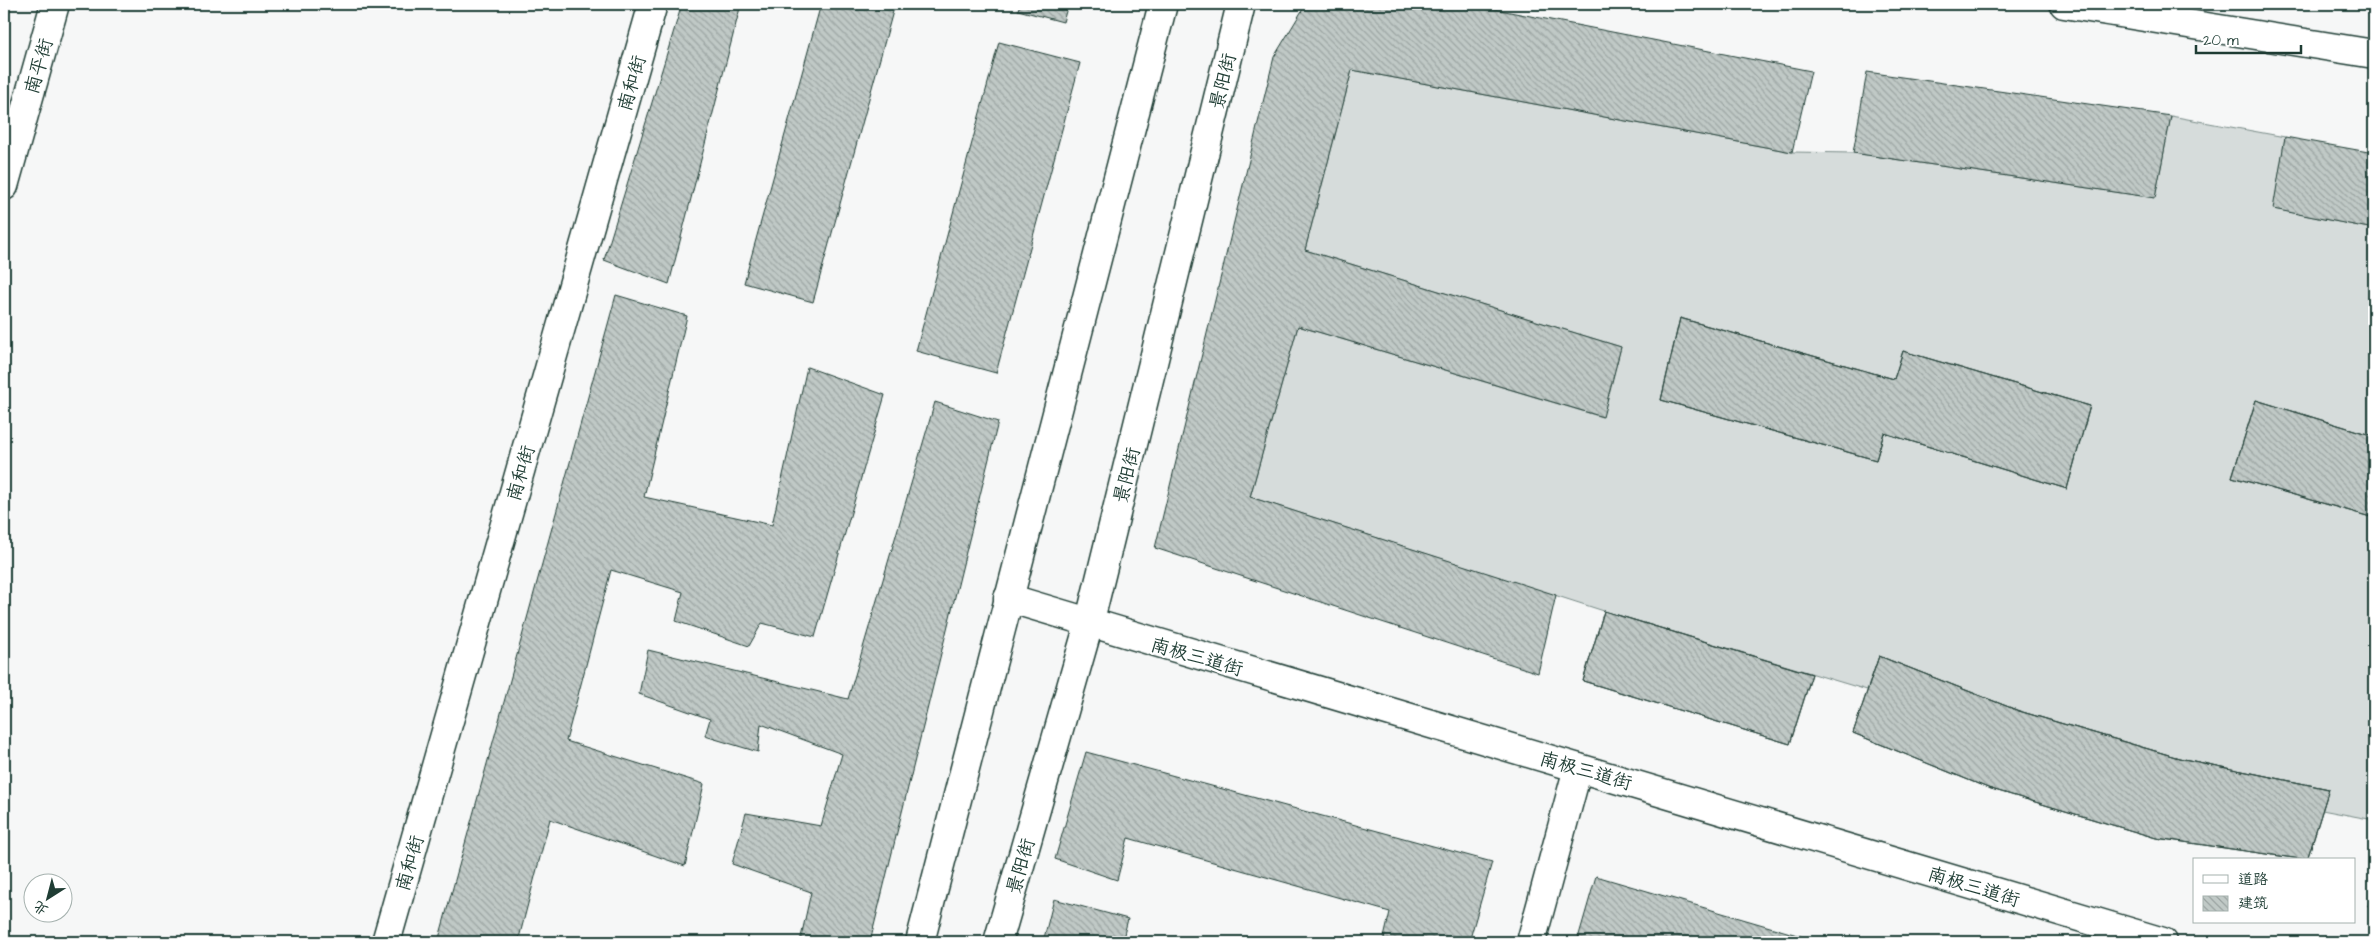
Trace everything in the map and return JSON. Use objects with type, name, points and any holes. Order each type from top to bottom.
[{"type":"main road","name":"南平街","points":[[4,186],[56,4]]},
{"type":"main road","name":"南和街","points":[[386,942],[653,4]]},
{"type":"main road","points":[[920,942],[1163,4]]},
{"type":"main road","name":"景阳街","points":[[998,942],[1089,624],[1241,4]]},
{"type":"main road","points":[[2064,4],[2374,54]]},
{"type":"main road","name":"南极三道街","points":[[1008,598],[1089,624],[2163,942]]},
{"type":"main road","points":[[1531,942],[1578,768]]},
{"type":"shaded area","points":[[1352,70],[1792,152],[1853,153],[2155,198],[2171,116],[2285,137],[2274,209],[2374,229],[2374,820],[2322,810],[2329,789],[2179,758],[2019,711],[1879,656],[1867,690],[1604,611],[1250,497],[1298,326],[1602,417],[1621,347],[1305,250]]},
{"type":"building","points":[[682,4],[741,4],[669,284],[604,260]]},
{"type":"building","points":[[821,4],[895,4],[813,302],[744,283]]},
{"type":"building","points":[[1020,4],[1068,4],[1063,22],[1018,10]]},
{"type":"building","points":[[1306,4],[1469,4],[1811,71],[1792,152],[1352,70],[1305,250],[1621,347],[1603,417],[1298,326],[1250,497],[1556,595],[1538,673],[1155,548],[1274,57]]},
{"type":"building","points":[[999,42],[1080,63],[996,373],[916,351]]},
{"type":"building","points":[[1867,72],[2171,116],[2155,198],[1853,153]]},
{"type":"building","points":[[2285,137],[2374,153],[2374,229],[2273,209]]},
{"type":"building","points":[[616,295],[687,316],[644,497],[772,525],[807,367],[885,395],[815,637],[762,623],[749,646],[676,621],[683,592],[611,570],[566,741],[704,784],[685,866],[550,819],[518,942],[438,942]]},
{"type":"building","points":[[1680,318],[1894,379],[1903,351],[2090,406],[2067,489],[1884,433],[1876,460],[1661,400]]},
{"type":"building","points":[[1680,318],[1894,379],[1903,351],[2090,406],[2067,489],[1884,433],[1876,460],[1661,400]]},
{"type":"building","points":[[2256,400],[2374,436],[2374,518],[2232,477]]},
{"type":"building","points":[[2256,400],[2374,436],[2374,518],[2232,477]]},
{"type":"building","points":[[935,402],[998,422],[870,942],[800,942],[811,892],[732,864],[746,813],[821,826],[842,754],[761,724],[758,752],[705,736],[710,719],[639,694],[648,650],[848,699]]},
{"type":"building","points":[[1604,611],[1812,674],[1790,744],[1583,681]]},
{"type":"building","points":[[1604,611],[1812,674],[1790,744],[1583,681]]},
{"type":"building","points":[[1879,656],[2019,711],[2179,758],[2329,789],[2308,858],[2293,858],[2156,838],[1988,788],[1853,733]]},
{"type":"building","points":[[1879,656],[2019,711],[2179,758],[2329,789],[2308,858],[2293,858],[2156,838],[1988,788],[1853,733]]},
{"type":"building","points":[[1086,752],[1492,862],[1469,942],[1383,942],[1390,912],[1128,838],[1117,880],[1055,859]]},
{"type":"building","points":[[1596,876],[1821,942],[1577,942]]},
{"type":"building","points":[[2374,887],[2374,908],[2368,906]]},
{"type":"building","points":[[2374,887],[2374,908],[2368,906]]},
{"type":"building","points":[[1054,899],[1128,919],[1122,942],[1043,942]]}]
